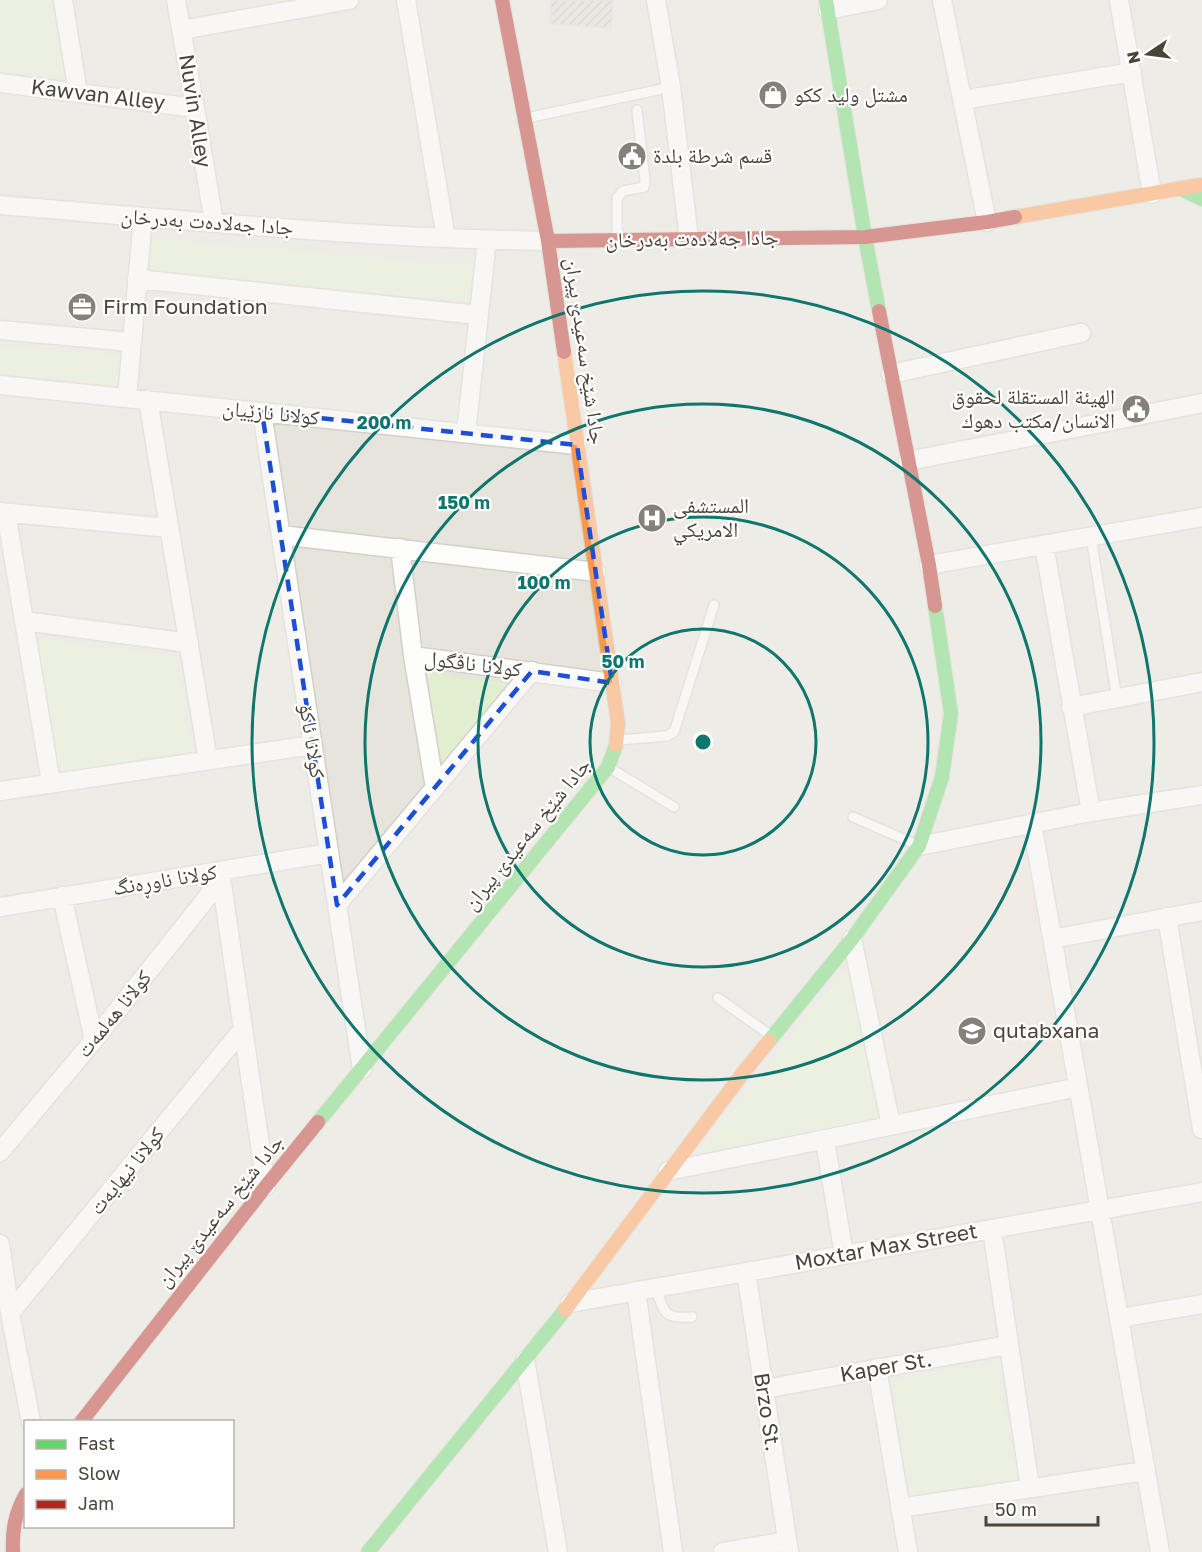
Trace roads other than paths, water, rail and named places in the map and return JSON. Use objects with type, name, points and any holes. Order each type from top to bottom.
[{"type":"street","points":[[63,0],[78,93]]},
{"type":"street","name":"Nuvin Alley","points":[[176,0],[213,223]]},
{"type":"street","points":[[182,30],[349,0]]},
{"type":"street","points":[[406,0],[446,238]]},
{"type":"street","name":"جادا شێخ سەعیدێ پیران","points":[[83,1420],[266,1186],[608,767],[617,741],[618,723],[548,242],[502,0]]},
{"type":"street","points":[[656,0],[671,87],[689,239]]},
{"type":"street","points":[[368,1552],[525,1360],[772,1037],[852,939],[919,846],[942,777],[951,714],[929,565],[865,237],[827,5],[878,0]]},
{"type":"street","points":[[942,0],[987,222]]},
{"type":"street","points":[[1119,0],[1152,194]]},
{"type":"street","points":[[962,100],[1132,72]]},
{"type":"street","name":"Kawvan Alley","points":[[0,83],[195,108]]},
{"type":"street","name":"جادا جەلادەت بەدرخان","points":[[0,205],[213,223],[487,240],[548,242],[865,237],[987,222],[1202,185]]},
{"type":"street","points":[[1181,189],[1202,199]]},
{"type":"street","points":[[127,398],[143,217]]},
{"type":"street","points":[[466,433],[487,240]]},
{"type":"street","points":[[137,279],[478,315]]},
{"type":"street","points":[[0,330],[131,342]]},
{"type":"street","points":[[891,374],[1081,333]]},
{"type":"street","name":"کولانا نازێیان","points":[[0,385],[577,445]]},
{"type":"street","points":[[148,400],[208,760]]},
{"type":"street","points":[[908,461],[1202,403]]},
{"type":"street","name":"کولانا ئاکۆ","points":[[262,412],[363,1069]]},
{"type":"street","points":[[51,783],[3,512],[169,528]]},
{"type":"street","points":[[929,565],[1202,517]]},
{"type":"street","points":[[281,534],[596,572]]},
{"type":"street","points":[[1044,545],[1090,812]]},
{"type":"street","points":[[400,548],[413,656],[435,788]]},
{"type":"street","points":[[24,621],[189,643]]},
{"type":"street","name":"کولانا ناڤگول","points":[[413,656],[612,682]]},
{"type":"street","points":[[337,905],[532,671]]},
{"type":"street","points":[[1071,707],[1202,682]]},
{"type":"street","points":[[0,791],[313,745]]},
{"type":"street","points":[[919,846],[1090,812],[1202,795]]},
{"type":"street","points":[[1032,823],[1160,1552]]},
{"type":"street","name":"کولانا ناوڕەنگ","points":[[0,906],[329,853]]},
{"type":"street","points":[[220,871],[266,1186]]},
{"type":"street","name":"کولانا هەلمەت","points":[[0,1152],[94,1040],[209,895],[220,871]]},
{"type":"street","points":[[62,896],[94,1040]]},
{"type":"street","points":[[1052,939],[1202,910]]},
{"type":"street","points":[[1167,917],[1197,1068],[1202,1128]]},
{"type":"street","points":[[852,939],[891,1125]]},
{"type":"street","name":"کولانا نیهایەت","points":[[10,1313],[243,1029]]},
{"type":"street","points":[[668,1172],[1078,1087]]},
{"type":"street","points":[[825,1140],[844,1255]]},
{"type":"street","name":"Moxtar Max Street","points":[[570,1303],[1202,1192]]},
{"type":"street","points":[[992,1229],[1030,1488]]},
{"type":"street","points":[[0,1244],[10,1313],[31,1420]]},
{"type":"street","name":"Brzo St.","points":[[746,1272],[788,1547]]},
{"type":"street","points":[[636,1291],[673,1552]]},
{"type":"street","points":[[1119,1318],[1202,1304]]},
{"type":"street","name":"Kaper St.","points":[[764,1389],[1008,1345]]},
{"type":"street","points":[[525,1360],[558,1552]]},
{"type":"street","points":[[877,1368],[908,1552]]},
{"type":"street","points":[[900,1508],[1145,1471]]},
{"type":"street","points":[[5,1548],[6,1534],[24,1497]]},
{"type":"street","points":[[723,1552],[788,1547]]},
{"type":"lane","points":[[524,118],[671,87]]},
{"type":"lane","points":[[617,241],[617,198],[623,191],[644,187],[645,181],[637,110]]},
{"type":"lane","points":[[1091,537],[1117,699]]},
{"type":"lane","points":[[617,741],[667,736],[674,732],[714,605]]},
{"type":"lane","points":[[608,767],[674,807]]},
{"type":"lane","points":[[853,817],[919,846]]},
{"type":"lane","points":[[718,998],[772,1037]]},
{"type":"lane","points":[[656,1288],[662,1308],[669,1314],[675,1318],[692,1317]]},
{"type":"place","name":"مشتل وليد ككو","points":[[773,95]]},
{"type":"place","name":"قسم شرطة بلدة","points":[[632,156]]},
{"type":"place","name":"Firm Foundation","points":[[82,307]]},
{"type":"place","name":"الهيئة المستقلة لحقوق الانسان/مكتب دهوك","points":[[1136,409]]},
{"type":"place","name":"المستشفى الامريكي","points":[[652,518]]},
{"type":"place","name":"qutabxana","points":[[972,1031]]}]
